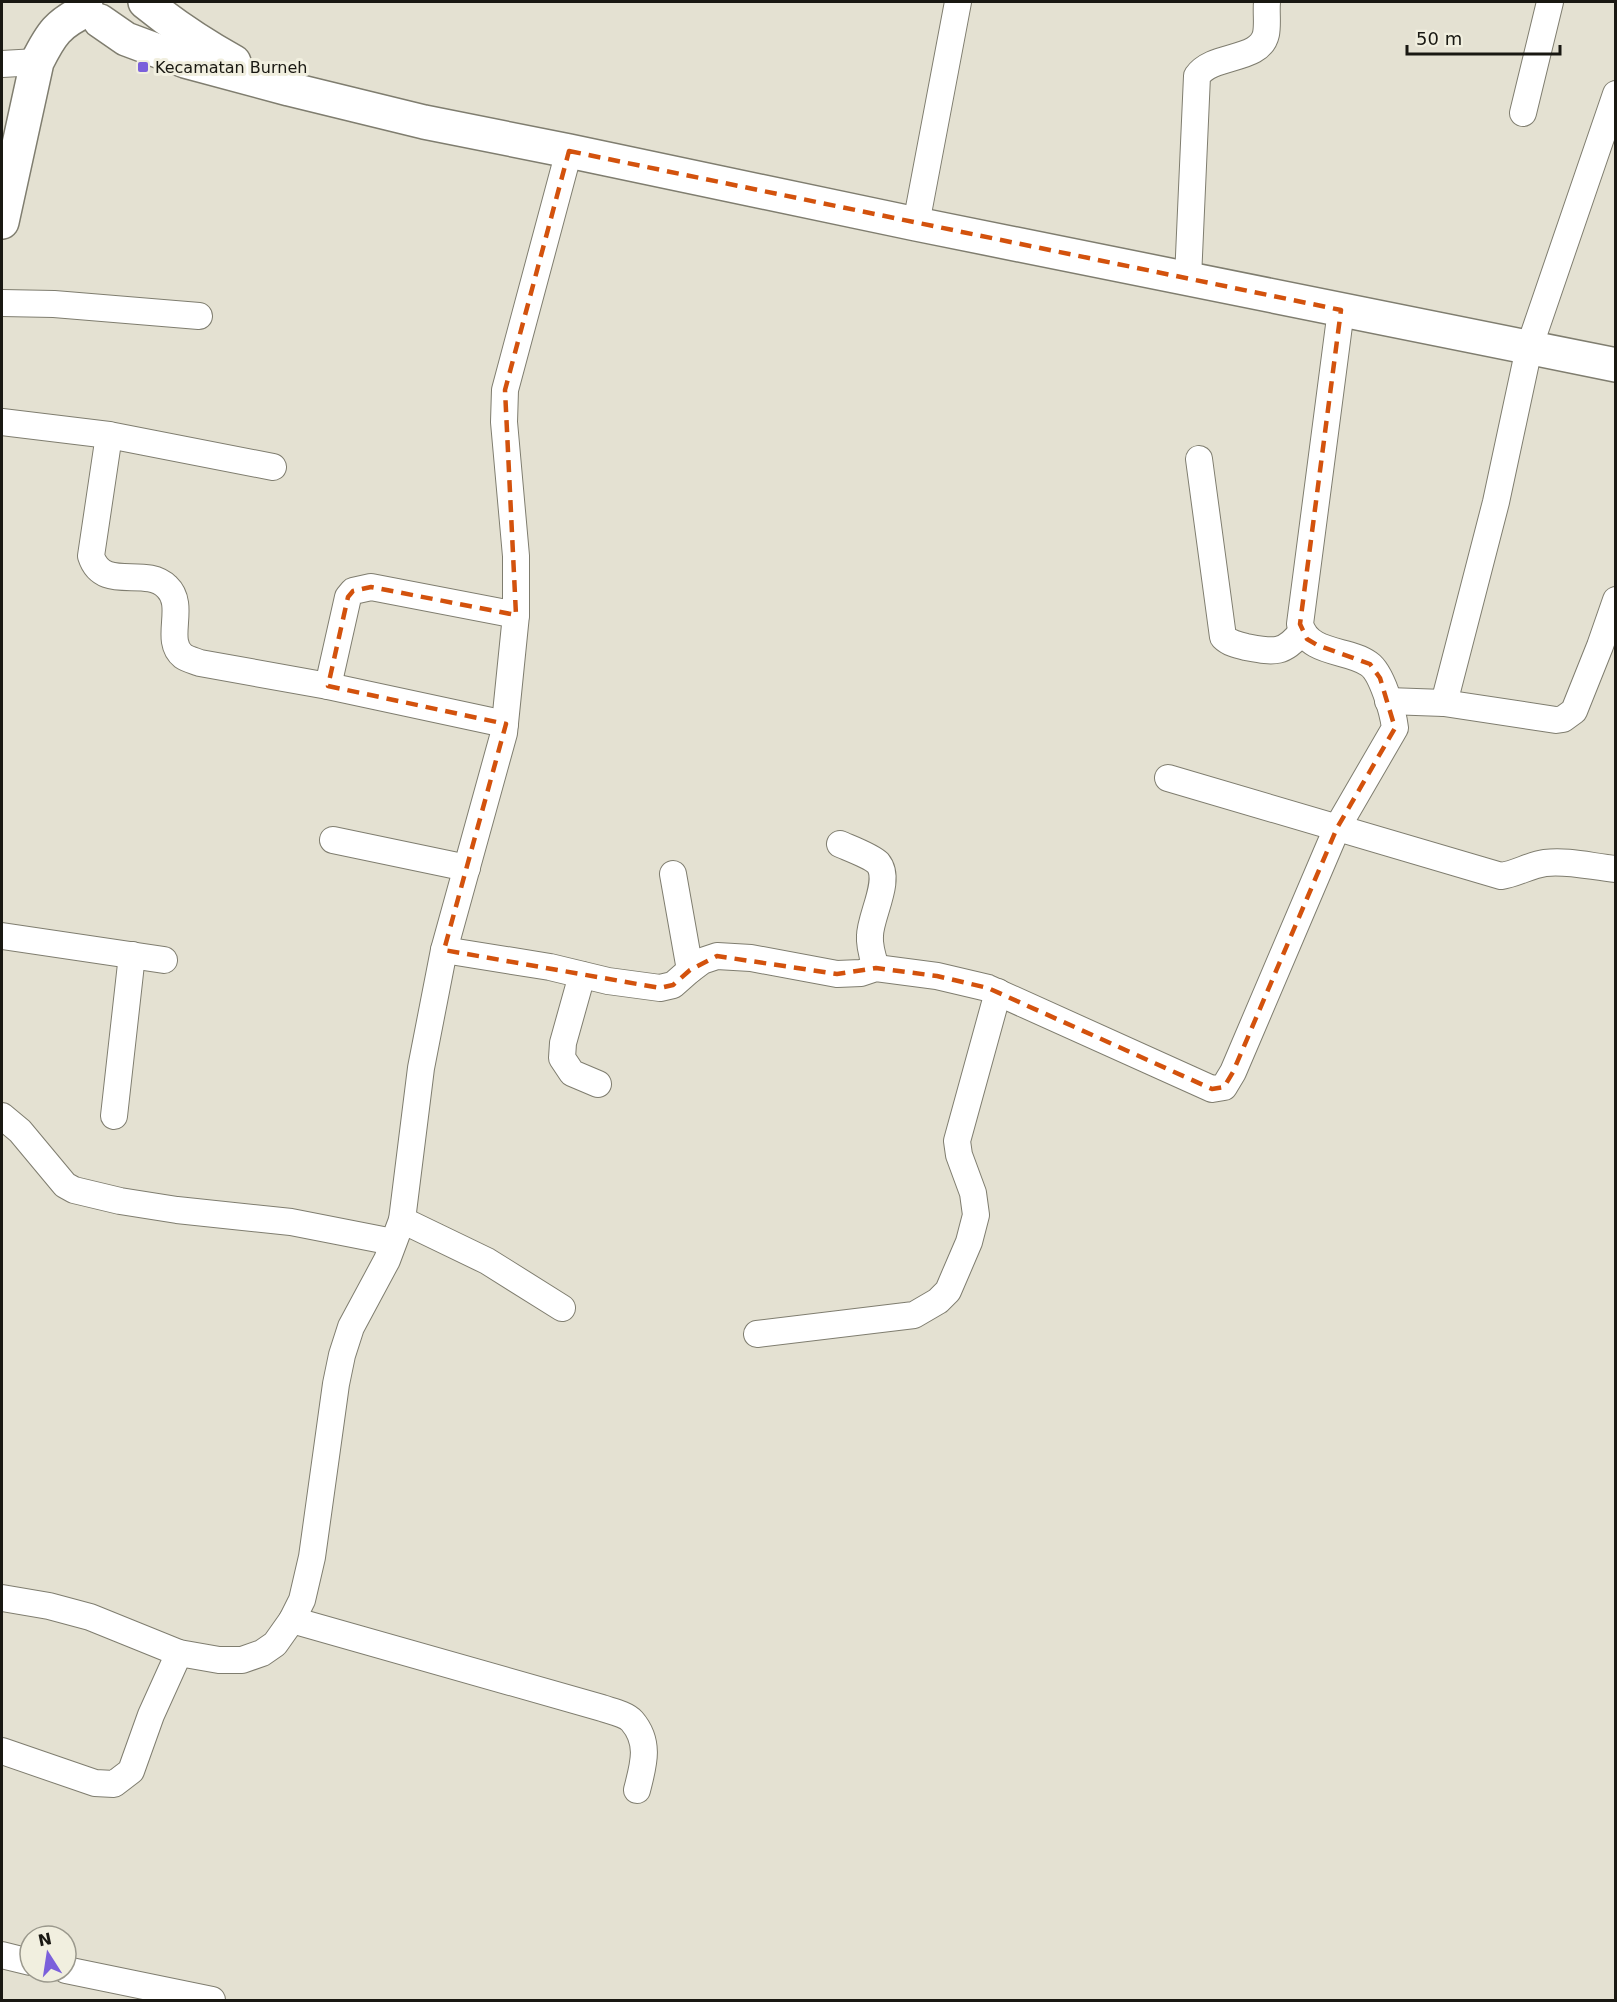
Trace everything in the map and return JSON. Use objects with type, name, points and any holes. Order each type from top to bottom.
[{"type":"main road","points":[[90,11],[109,22],[125,18],[132,12],[137,2]]},
{"type":"main road","points":[[145,2],[202,44],[289,89]]},
{"type":"main road","points":[[2,222],[37,62],[60,25],[90,11]]},
{"type":"main road","points":[[90,11],[126,39],[156,51],[289,89],[424,122],[1616,365]]},
{"type":"street","points":[[916,224],[958,2]]},
{"type":"street","points":[[1188,278],[1197,76],[1201,70],[1222,59],[1252,51],[1260,46],[1266,35],[1267,2]]},
{"type":"street","points":[[1523,113],[1550,2]]},
{"type":"street","points":[[2,64],[37,62]]},
{"type":"street","points":[[1444,703],[1496,502],[1528,348],[1616,94]]},
{"type":"street","points":[[2,1598],[49,1606],[90,1617],[179,1653],[219,1660],[242,1660],[262,1653],[275,1644],[292,1620],[302,1600],[312,1557],[342,1354],[351,1327],[387,1260],[398,1231],[421,1068],[444,950],[504,734],[516,615],[516,556],[504,422],[505,390],[569,151]]},
{"type":"street","points":[[2,303],[54,304],[199,316]]},
{"type":"street","points":[[444,950],[549,967],[608,981],[660,988],[673,985],[702,961],[724,956],[751,958],[837,974],[861,974],[876,968],[937,976],[998,992],[1212,1089],[1224,1087],[1233,1072],[1337,828],[1395,728],[1394,716],[1380,678],[1370,664],[1317,645],[1307,639],[1302,631],[1300,617],[1341,310]]},
{"type":"street","points":[[2,422],[109,435],[273,467]]},
{"type":"street","points":[[109,435],[91,556],[95,567],[108,576],[154,579],[167,586],[176,600],[174,643],[183,656],[200,663],[328,686],[505,724]]},
{"type":"street","points":[[1198,459],[1224,637],[1227,641],[1238,645],[1273,652],[1292,645],[1302,631]]},
{"type":"street","points":[[328,686],[348,597],[353,591],[370,587],[516,615]]},
{"type":"street","points":[[1388,701],[1444,703],[1556,720],[1563,719],[1574,711],[1616,600]]},
{"type":"street","points":[[1168,778],[1501,876],[1511,875],[1544,863],[1616,869]]},
{"type":"street","points":[[333,840],[467,868]]},
{"type":"street","points":[[840,844],[877,861],[881,870],[883,878],[869,938],[876,968]]},
{"type":"street","points":[[673,874],[690,970]]},
{"type":"street","points":[[2,936],[164,960]]},
{"type":"street","points":[[114,1116],[132,955]]},
{"type":"street","points":[[582,975],[563,1043],[562,1058],[572,1073],[598,1084]]},
{"type":"street","points":[[757,1334],[914,1315],[938,1301],[948,1291],[969,1242],[976,1215],[973,1193],[959,1155],[957,1141],[998,992]]},
{"type":"street","points":[[2,1116],[21,1131],[65,1185],[74,1190],[120,1201],[177,1210],[398,1231],[487,1261],[562,1308]]},
{"type":"street","points":[[292,1620],[602,1707],[631,1720],[641,1737],[646,1757],[637,1790]]},
{"type":"street","points":[[2,1751],[94,1783],[114,1784],[131,1771],[151,1715],[179,1653]]},
{"type":"street","points":[[2,1956],[18,1959]]},
{"type":"street","points":[[78,1973],[212,2001]]},
{"type":"highlighted area","points":[[569,151],[1341,310],[1300,624],[1307,639],[1317,645],[1370,664],[1380,678],[1395,728],[1337,828],[1233,1072],[1224,1087],[1212,1089],[988,988],[937,976],[876,968],[837,974],[717,956],[690,970],[673,985],[660,988],[444,950],[506,724],[328,686],[348,597],[353,591],[371,587],[516,615],[505,390]]},
{"type":"place","name":"Kecamatan Burneh","points":[[143,67]]}]
